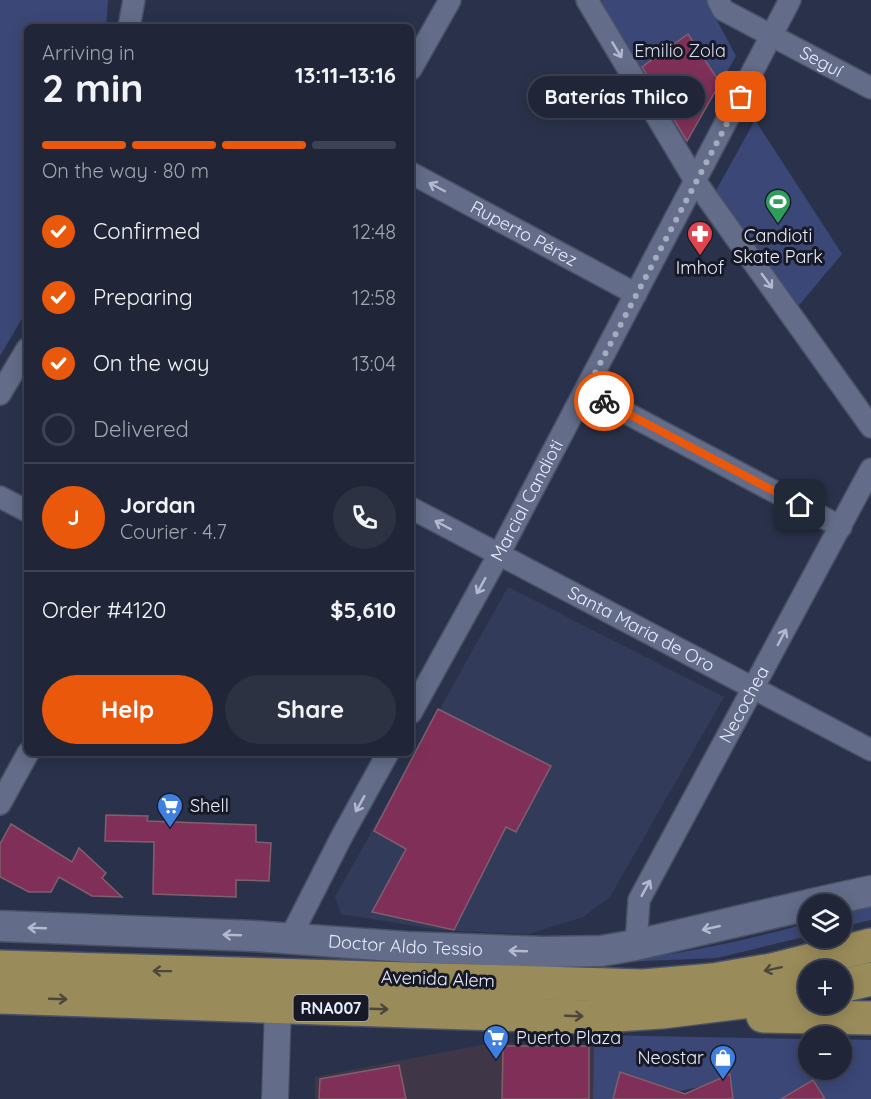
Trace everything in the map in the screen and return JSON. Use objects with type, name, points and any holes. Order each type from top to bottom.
[{"type":"highway","name":"Avenida Alem","points":[[0,967],[643,986],[713,980],[772,970],[871,945]]},
{"type":"highway","points":[[852,984],[871,979]]},
{"type":"highway","name":"Avenida Alem","points":[[0,997],[585,1017],[662,1012],[798,995]]},
{"type":"highway","points":[[662,1012],[871,1018]]},
{"type":"main road","name":"Doctor Aldo Tessio","points":[[852,895],[871,891]]},
{"type":"main road","name":"Doctor Aldo Tessio","points":[[0,927],[290,938],[406,947],[544,952],[601,951],[798,908]]},
{"type":"main road","points":[[278,1007],[290,938]]},
{"type":"street","points":[[131,24],[134,0]]},
{"type":"street","points":[[414,64],[450,0]]},
{"type":"street","points":[[587,0],[696,182],[871,427]]},
{"type":"street","name":"Seguí","points":[[718,0],[723,10],[871,88]]},
{"type":"street","name":"Marcial Candioti","points":[[414,705],[499,555],[790,0]]},
{"type":"street","name":"Ruperto Pérez","points":[[414,174],[636,294]]},
{"type":"street","points":[[0,394],[24,354]]},
{"type":"street","points":[[585,392],[841,526]]},
{"type":"street","name":"Necochea","points":[[636,945],[639,900],[755,689],[871,469]]},
{"type":"street","points":[[0,497],[24,509]]},
{"type":"street","name":"Santa Maria de Oro","points":[[414,510],[871,750]]},
{"type":"street","points":[[2,797],[26,756]]},
{"type":"street","points":[[290,938],[386,756]]},
{"type":"street","points":[[275,1099],[278,1007]]},
{"type":"shaded area","points":[[508,587],[724,697],[610,897],[583,917],[529,934],[440,930],[341,914],[335,897]]},
{"type":"shaded area","name":"Puerto Plaza","points":[[491,1043],[594,1045],[593,1099],[315,1099],[315,1077]]},
{"type":"green space","points":[[0,0],[108,0],[106,24],[24,24],[24,315],[0,356]]},
{"type":"green space","name":"Emilio Zola","points":[[596,0],[706,0],[736,56],[682,149]]},
{"type":"green space","name":"Candioti Skate Park","points":[[755,120],[842,254],[795,310],[713,196]]},
{"type":"green space","points":[[871,906],[871,920],[852,925],[852,911]]},
{"type":"green space","points":[[798,926],[798,938],[717,958],[619,962],[667,955]]},
{"type":"green space","points":[[591,1035],[798,1039],[798,1080],[813,1080],[781,1099],[733,1099],[730,1075],[700,1087],[679,1091],[620,1072],[613,1099],[593,1099],[594,1046]]},
{"type":"green space","points":[[852,1039],[871,1040],[871,1099],[825,1099],[813,1080],[852,1080]]},
{"type":"building","points":[[688,34],[720,83],[687,141],[642,67]]},
{"type":"building","points":[[438,709],[551,766],[516,832],[506,827],[454,930],[372,912],[406,849],[374,831]]},
{"type":"building","points":[[106,815],[148,816],[147,821],[256,825],[256,842],[271,843],[269,881],[236,880],[236,897],[153,894],[154,842],[105,841]]},
{"type":"building","points":[[11,824],[72,862],[79,848],[106,873],[102,878],[122,897],[92,896],[59,877],[51,892],[29,892],[0,877],[0,844]]},
{"type":"building","points":[[503,1046],[589,1046],[589,1099],[502,1099]]},
{"type":"building","points":[[399,1065],[406,1099],[319,1099],[320,1079]]},
{"type":"building","points":[[620,1072],[685,1094],[730,1074],[733,1099],[613,1099]]},
{"type":"building","points":[[813,1080],[825,1099],[781,1099]]},
{"type":"way so far","points":[[604,401],[585,392],[741,97]]},
{"type":"place","name":"Baterías Thilco","points":[[741,97]]},
{"type":"place","name":"Candioti Skate Park","points":[[778,225]]},
{"type":"place","name":"Imhof","points":[[700,257]]},
{"type":"place","name":"Shell","points":[[170,829]]},
{"type":"place","name":"Puerto Plaza","points":[[496,1061]]},
{"type":"place","name":"Neostar","points":[[723,1081]]},
{"type":"route","points":[[604,401],[800,505]]}]
